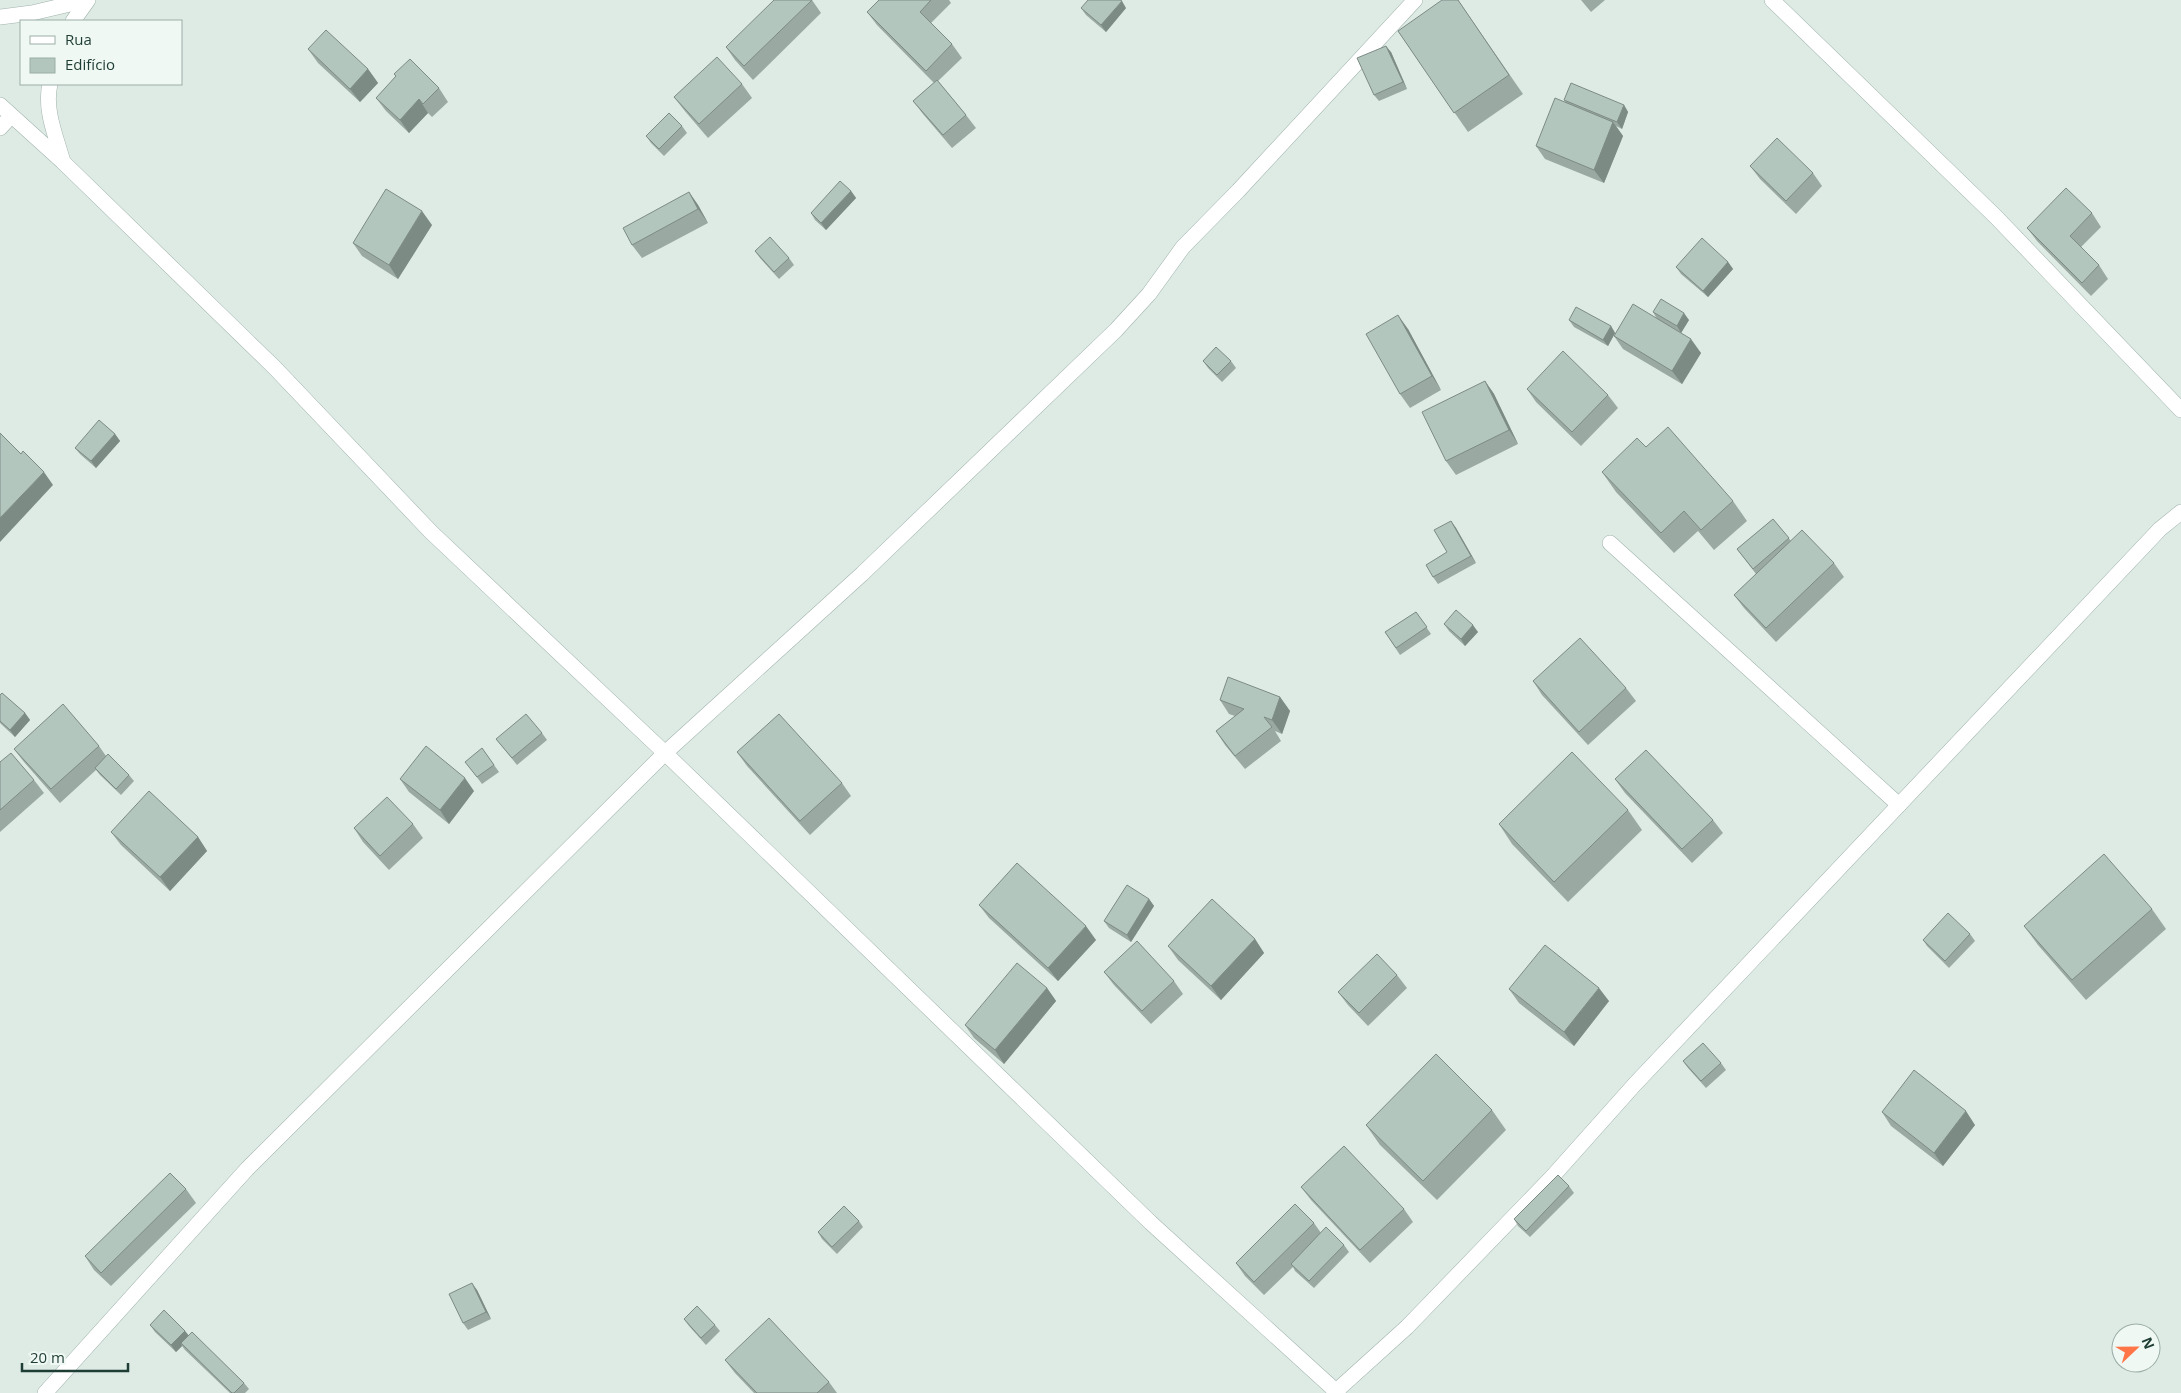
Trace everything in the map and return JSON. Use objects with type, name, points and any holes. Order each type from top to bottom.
[{"type":"street","points":[[0,17],[87,0]]},
{"type":"street","points":[[74,20],[87,0]]},
{"type":"street","points":[[44,1393],[248,1169],[665,753],[862,574],[1116,330],[1149,294],[1183,247],[1238,191],[1414,0]]},
{"type":"street","points":[[1772,0],[1996,217],[2181,410]]},
{"type":"street","points":[[50,85],[47,96],[48,112],[63,162]]},
{"type":"street","points":[[0,105],[63,162],[275,368],[430,532],[665,753],[1151,1223],[1336,1392],[1407,1327],[1476,1256],[2160,529],[2181,512]]},
{"type":"street","points":[[0,128],[11,116]]},
{"type":"street","points":[[1610,543],[1900,805]]},
{"type":"building","points":[[774,0],[812,0],[744,66],[726,47]]},
{"type":"building","points":[[879,0],[931,0],[920,12],[952,44],[926,71],[867,12]]},
{"type":"building","points":[[1088,0],[1122,1],[1101,25],[1081,8]]},
{"type":"building","points":[[1442,0],[1458,0],[1509,75],[1454,113],[1398,31]]},
{"type":"building","points":[[326,30],[368,69],[350,89],[308,49]]},
{"type":"building","points":[[1386,46],[1403,82],[1374,95],[1357,58]]},
{"type":"building","points":[[717,57],[742,84],[699,124],[674,97]]},
{"type":"building","points":[[410,59],[439,88],[423,104],[419,99],[400,120],[376,98],[396,76],[394,74]]},
{"type":"building","points":[[937,80],[966,115],[943,135],[913,101]]},
{"type":"building","points":[[1571,83],[1624,105],[1617,122],[1564,100]]},
{"type":"building","points":[[1555,98],[1613,122],[1594,170],[1536,146]]},
{"type":"building","points":[[669,113],[682,126],[659,149],[646,136]]},
{"type":"building","points":[[1777,138],[1813,173],[1786,201],[1750,166]]},
{"type":"building","points":[[840,181],[851,191],[821,223],[811,213]]},
{"type":"building","points":[[2066,188],[2092,213],[2070,236],[2099,265],[2082,283],[2027,228]]},
{"type":"building","points":[[386,189],[422,211],[389,265],[353,243]]},
{"type":"building","points":[[689,192],[698,209],[632,245],[623,228]]},
{"type":"building","points":[[770,237],[789,258],[774,272],[755,251]]},
{"type":"building","points":[[1702,238],[1728,262],[1703,291],[1676,267]]},
{"type":"building","points":[[1661,299],[1684,313],[1677,326],[1653,312]]},
{"type":"building","points":[[1633,304],[1691,339],[1672,371],[1614,336]]},
{"type":"building","points":[[1576,307],[1611,326],[1603,340],[1569,320]]},
{"type":"building","points":[[1398,315],[1432,376],[1400,394],[1366,334]]},
{"type":"building","points":[[1216,347],[1231,361],[1217,375],[1203,361]]},
{"type":"building","points":[[1563,351],[1608,395],[1572,432],[1527,389]]},
{"type":"building","points":[[1485,381],[1509,430],[1446,461],[1422,412]]},
{"type":"building","points":[[99,420],[115,434],[91,461],[75,448]]},
{"type":"building","points":[[1668,427],[1733,501],[1701,530],[1684,511],[1661,533],[1602,472],[1637,438],[1646,447]]},
{"type":"building","points":[[0,433],[21,454],[23,451],[44,472],[0,518]]},
{"type":"building","points":[[1773,519],[1789,538],[1753,569],[1737,549]]},
{"type":"building","points":[[1451,521],[1471,556],[1433,577],[1426,565],[1447,552],[1434,530]]},
{"type":"building","points":[[1802,530],[1834,563],[1766,628],[1734,595]]},
{"type":"building","points":[[1456,610],[1473,625],[1461,639],[1444,624]]},
{"type":"building","points":[[1416,612],[1427,627],[1396,648],[1385,632]]},
{"type":"building","points":[[1580,638],[1626,688],[1579,732],[1533,681]]},
{"type":"building","points":[[1228,677],[1280,697],[1272,720],[1264,717],[1272,727],[1235,756],[1216,731],[1244,709],[1220,700]]},
{"type":"building","points":[[2,693],[25,713],[10,730],[0,721],[0,695]]},
{"type":"building","points":[[63,704],[99,746],[51,789],[14,749]]},
{"type":"building","points":[[526,714],[542,733],[512,758],[496,739]]},
{"type":"building","points":[[779,714],[842,783],[800,821],[737,752]]},
{"type":"building","points":[[426,746],[465,778],[440,810],[400,779]]},
{"type":"building","points":[[482,748],[494,765],[477,777],[465,762]]},
{"type":"building","points":[[1646,750],[1713,820],[1682,849],[1615,779]]},
{"type":"building","points":[[1572,752],[1628,810],[1554,882],[1499,824]]},
{"type":"building","points":[[11,753],[34,780],[0,810],[0,762]]},
{"type":"building","points":[[108,754],[129,775],[116,789],[95,768]]},
{"type":"building","points":[[149,791],[198,837],[160,877],[111,832]]},
{"type":"building","points":[[387,797],[413,824],[380,856],[354,828]]},
{"type":"building","points":[[2104,854],[2152,909],[2072,980],[2024,926]]},
{"type":"building","points":[[1017,863],[1086,926],[1048,968],[979,905]]},
{"type":"building","points":[[1127,885],[1149,899],[1127,935],[1104,921]]},
{"type":"building","points":[[1212,899],[1255,939],[1211,986],[1168,946]]},
{"type":"building","points":[[1948,913],[1970,934],[1945,961],[1923,940]]},
{"type":"building","points":[[1137,941],[1174,981],[1142,1011],[1104,972]]},
{"type":"building","points":[[1545,945],[1599,988],[1564,1032],[1509,989]]},
{"type":"building","points":[[1377,954],[1397,975],[1359,1013],[1338,992]]},
{"type":"building","points":[[1017,963],[1047,988],[995,1050],[965,1025]]},
{"type":"building","points":[[1703,1043],[1721,1063],[1701,1081],[1683,1061]]},
{"type":"building","points":[[1436,1054],[1492,1110],[1423,1181],[1366,1125]]},
{"type":"building","points":[[1914,1070],[1966,1111],[1934,1153],[1882,1112]]},
{"type":"building","points":[[1344,1146],[1404,1209],[1360,1250],[1301,1187]]},
{"type":"building","points":[[170,1173],[186,1189],[101,1273],[85,1256]]},
{"type":"building","points":[[1558,1175],[1569,1186],[1526,1231],[1514,1219]]},
{"type":"building","points":[[1295,1204],[1314,1223],[1254,1282],[1236,1263]]},
{"type":"building","points":[[844,1206],[859,1221],[832,1247],[818,1232]]},
{"type":"building","points":[[1326,1227],[1344,1245],[1309,1281],[1291,1264]]},
{"type":"building","points":[[472,1283],[486,1312],[463,1323],[449,1294]]},
{"type":"building","points":[[697,1306],[715,1325],[701,1338],[684,1319]]},
{"type":"building","points":[[164,1310],[185,1331],[171,1345],[150,1325]]},
{"type":"building","points":[[769,1318],[829,1382],[817,1393],[757,1393],[725,1360]]},
{"type":"building","points":[[192,1332],[244,1383],[234,1393],[181,1343]]}]
